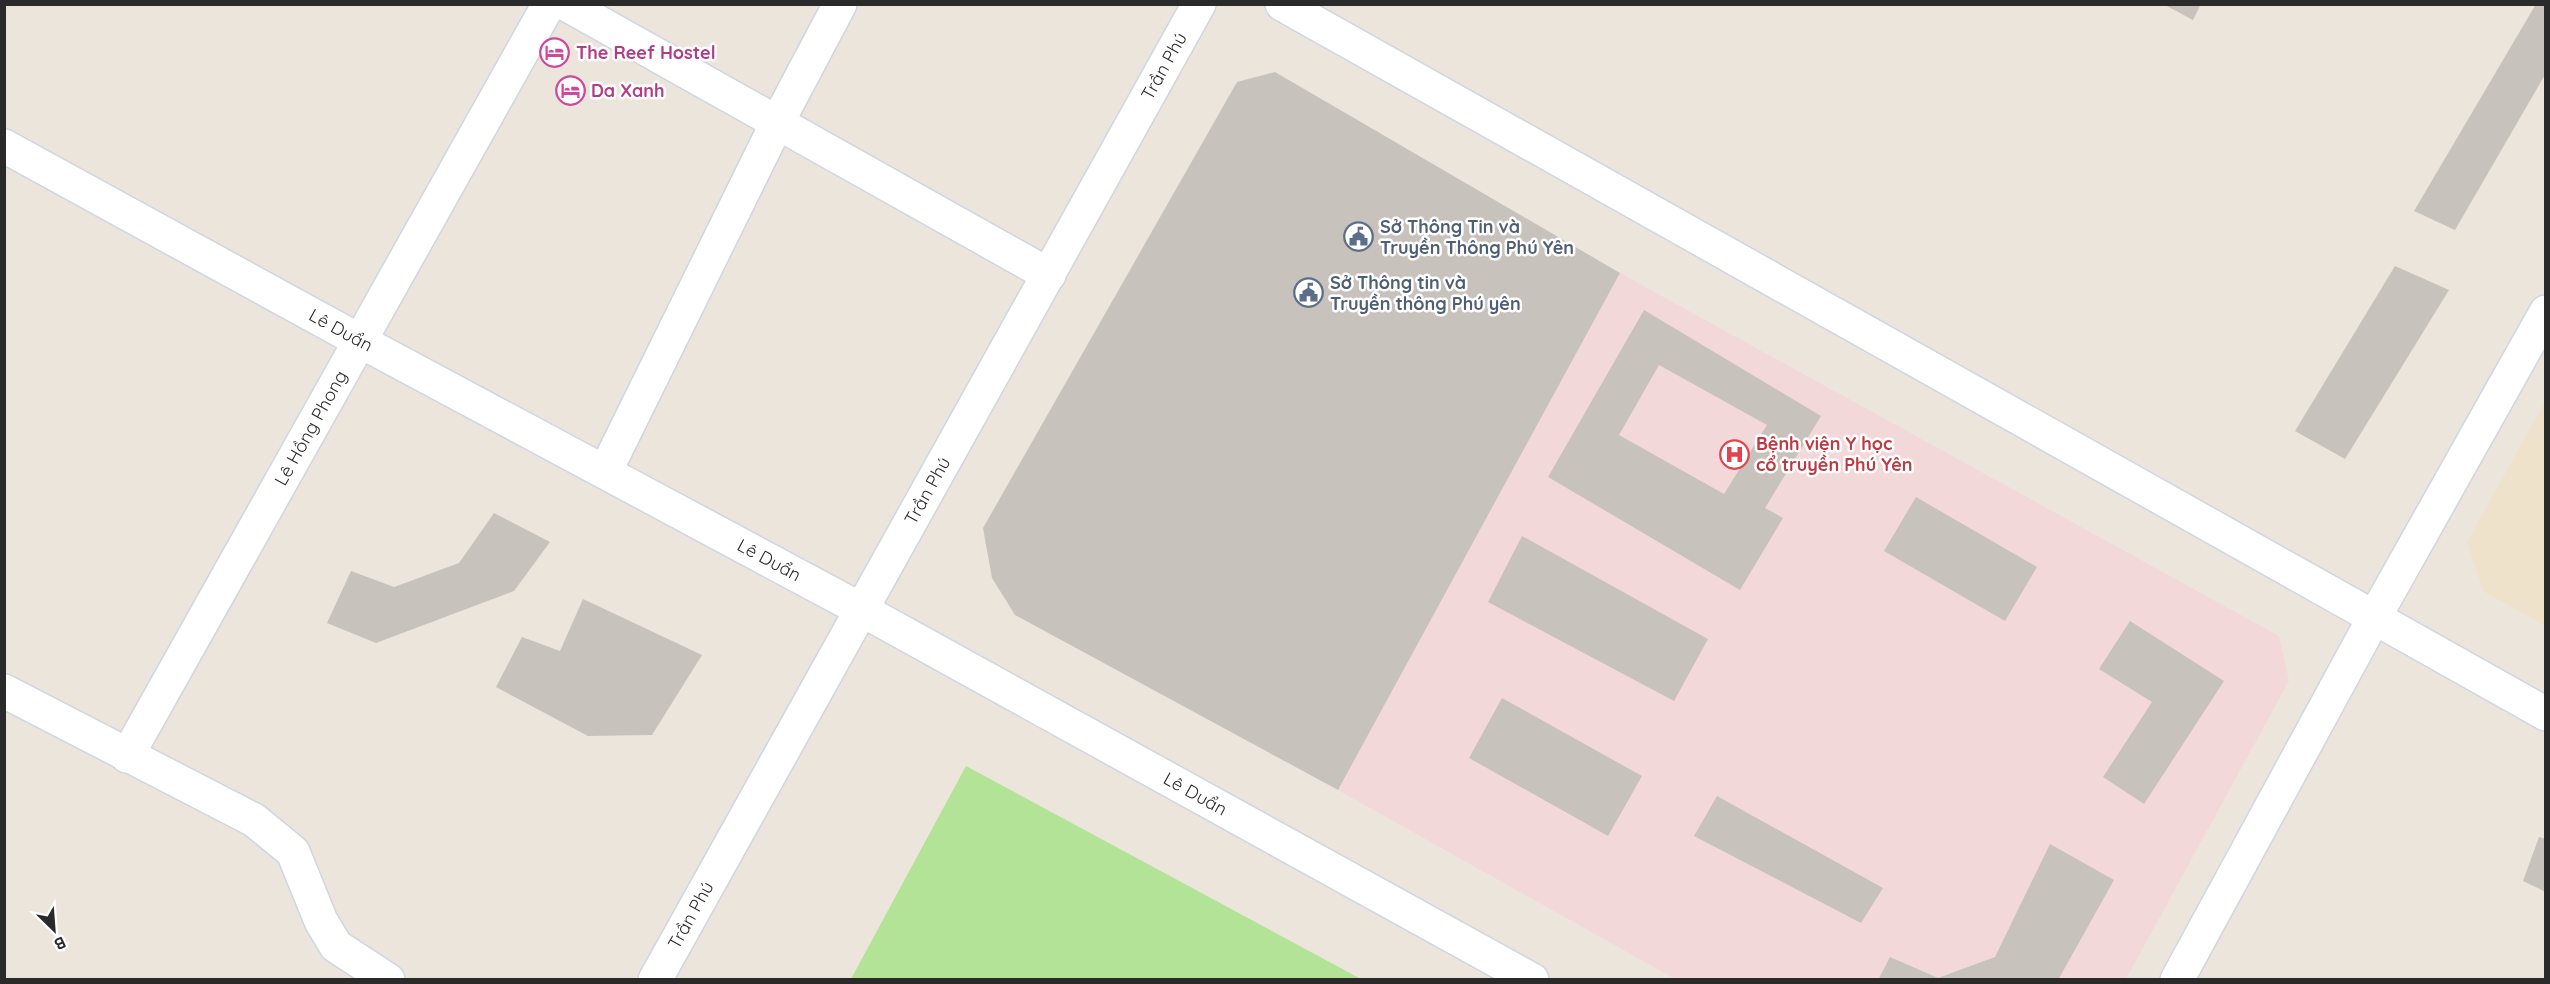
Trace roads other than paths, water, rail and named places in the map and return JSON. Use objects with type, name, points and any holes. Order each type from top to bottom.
[{"type":"street","name":"Lê Hồng Phong","points":[[127,756],[549,4]]},
{"type":"street","points":[[566,4],[1048,275]]},
{"type":"street","points":[[605,472],[777,123],[840,4]]},
{"type":"street","name":"Trần Phú","points":[[655,980],[1199,4]]},
{"type":"street","points":[[1282,4],[2546,714]]},
{"type":"street","name":"Lê Duẩn","points":[[4,147],[862,610],[1532,980]]},
{"type":"street","points":[[2178,980],[2374,618],[2546,312]]},
{"type":"street","points":[[4,691],[254,820],[292,852],[321,921],[336,946],[388,980]]},
{"type":"place","name":"The Reef Hostel","points":[[555,53]]},
{"type":"place","name":"Da Xanh","points":[[570,91]]},
{"type":"place","name":"Sở Thông Tin và Truyền Thông Phú Yên","points":[[1359,237]]},
{"type":"place","name":"Sở Thông tin và Truyền thông Phú yên","points":[[1309,293]]},
{"type":"place","name":"Bệnh viện Y học cổ truyền Phú Yên","points":[[1735,454]]}]
